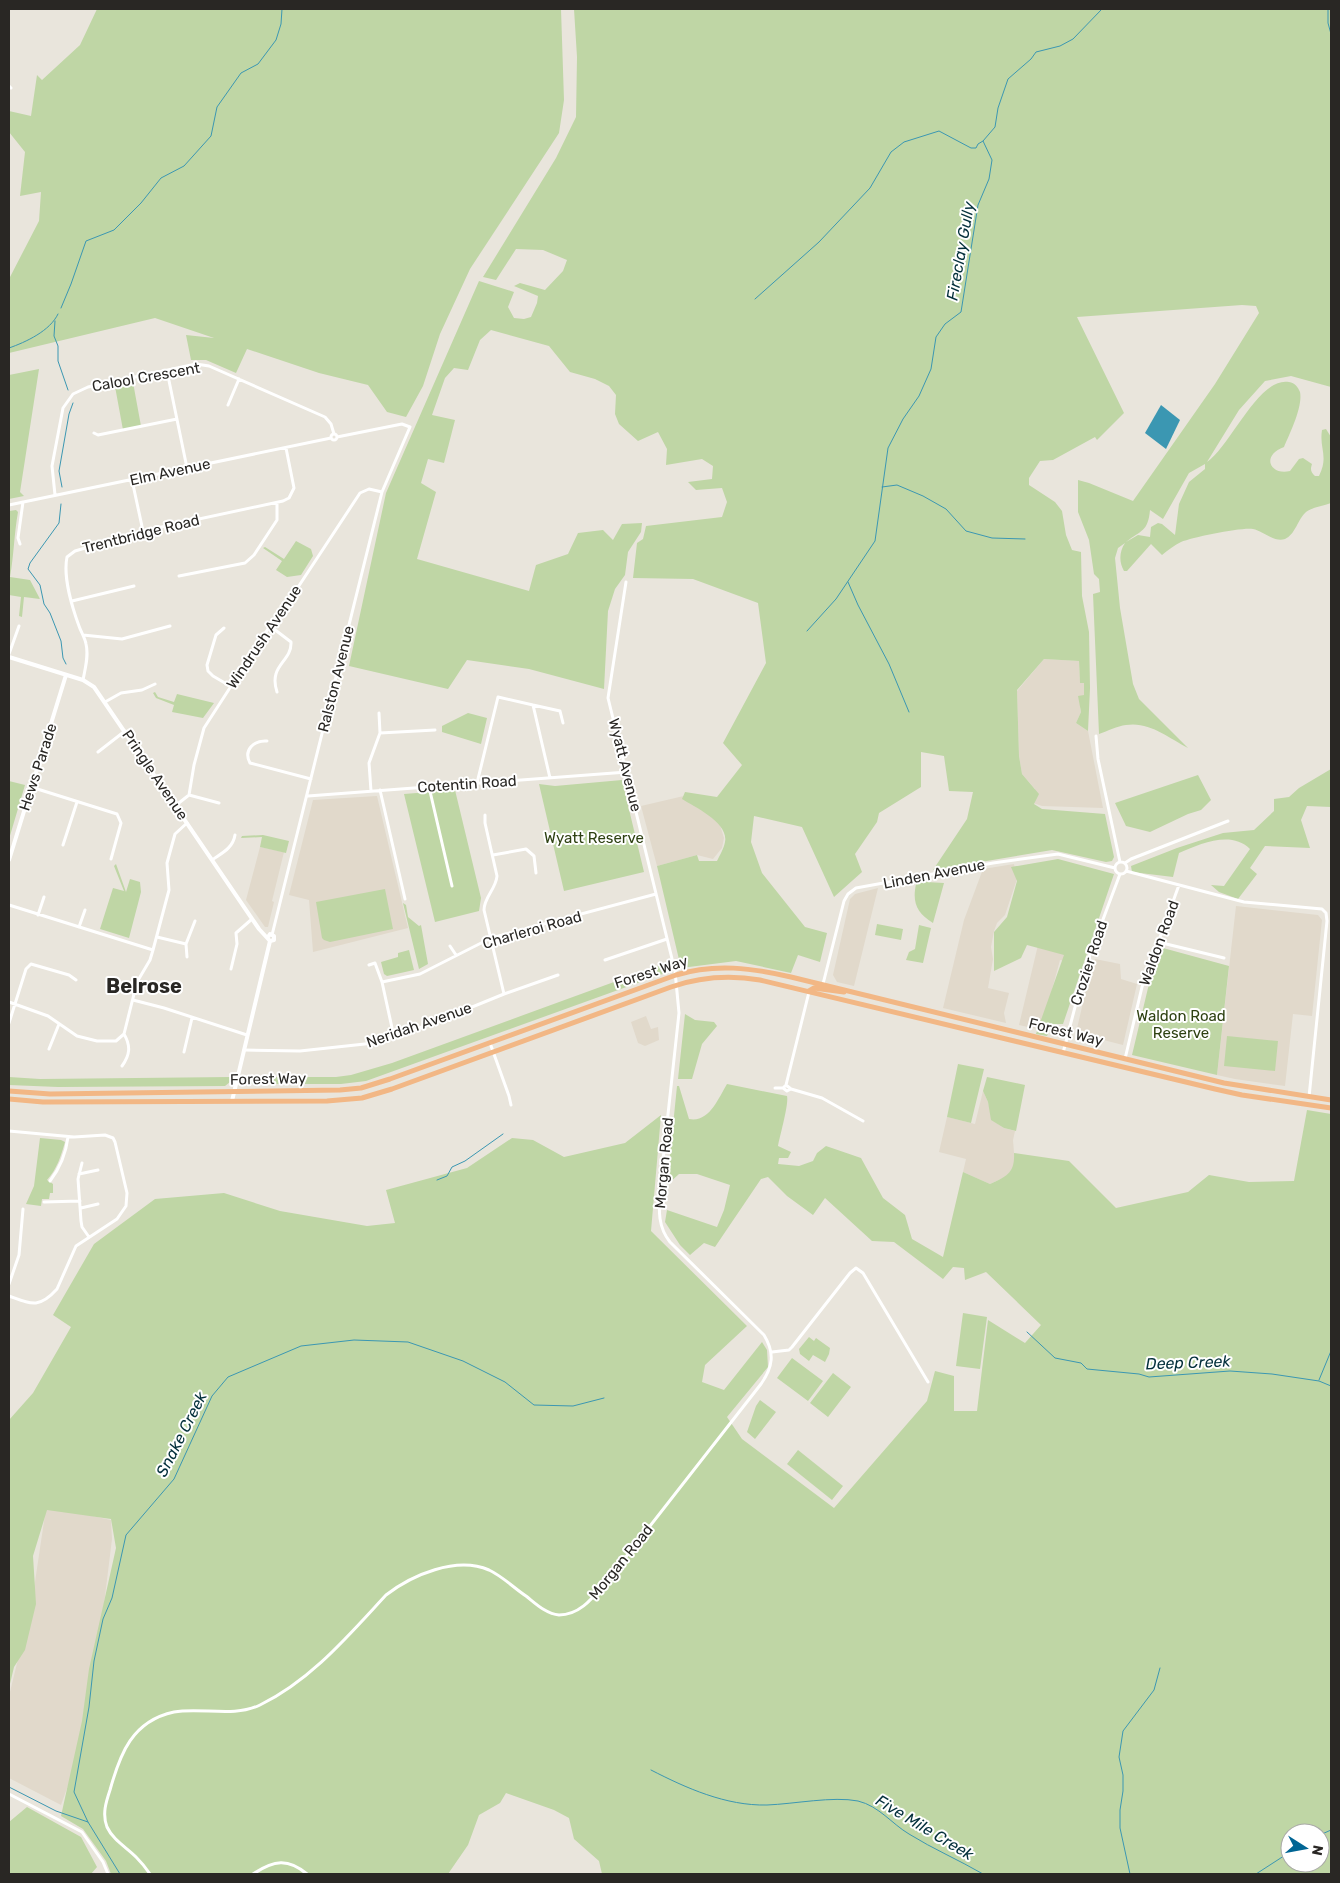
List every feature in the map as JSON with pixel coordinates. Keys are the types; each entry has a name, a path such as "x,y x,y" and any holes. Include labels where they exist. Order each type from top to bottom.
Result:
{"main road":[{"name":"Forest Way","path":"9,1091 50,1094 340,1090 361,1088 380,1083 676,975 698,970 729,967 754,969 850,991 1224,1083 1331,1100"},
{"path":"777,974 804,984 809,991 814,988 842,992 850,991"},
{"name":"Forest Way","path":"9,1099 43,1102 327,1100 362,1098 392,1089 677,984 715,978 741,977 809,991 1242,1095 1331,1108"}],"street":[{"name":"Calool Crescent","path":"55,495 52,466 63,408 73,394 88,387 196,364 209,366 325,417 331,424 335,435"},
{"path":"167,371 187,468"},
{"path":"228,406 239,379"},
{"path":"94,433 98,434 177,419"},
{"name":"Ralston Avenue","path":"232,1101 270,938 308,796 382,492 410,427 402,424 335,435"},
{"name":"Elm Avenue","path":"9,505 331,438 335,440 335,435"},
{"path":"179,576 245,563 254,555 277,520 277,503 290,498 294,488 286,448"},
{"path":"132,480 142,531"},
{"name":"Windrush Avenue","path":"189,795 194,765 204,728 230,686 360,494 370,490 382,492"},
{"path":"20,544 18,538 23,502"},
{"name":"Trentbridge Road","path":"83,680 87,656 86,644 72,601 65,567 67,557 75,551 142,531 277,503"},
{"name":"Wyatt Avenue","path":"626,582 608,698 676,975"},
{"path":"72,601 134,586"},
{"path":"9,664 18,626"},
{"path":"82,635 122,639 170,626"},
{"path":"270,626 292,642 291,649 275,674 274,682 277,692"},
{"path":"224,628 216,635 208,670 213,676 230,686"},
{"name":"Pringle Avenue","path":"10,656 83,680 94,687 261,932 270,938"},
{"name":"Hews Parade","path":"9,860 66,675"},
{"path":"105,702 121,693 142,690 155,684"},
{"path":"477,783 498,697 560,711 563,723"},
{"path":"533,705 550,778"},
{"path":"371,791 369,763 380,733 379,713"},
{"path":"380,733 435,730"},
{"path":"98,752 125,731"},
{"path":"1096,736 1098,759 1120,862"},
{"path":"266,741 256,741 252,745 248,754 250,763 311,779"},
{"name":"Cotentin Road","path":"308,796 626,772"},
{"path":"429,786 452,886"},
{"path":"31,787 117,814 121,823 111,859"},
{"path":"380,790 405,899"},
{"path":"175,806 189,795 218,803"},
{"path":"63,845 77,802"},
{"path":"485,815 497,880 486,900 484,908 504,994"},
{"path":"1120,862 1125,863 1228,821"},
{"path":"9,1002 41,1012 77,1036 97,1041 116,1041 124,1034 140,975 150,960 169,890 167,869 175,834 187,823"},
{"path":"212,860 229,848 234,842 235,835"},
{"path":"493,855 526,849 534,856 536,873"},
{"name":"Linden Avenue","path":"823,985 844,901 848,894 856,888 992,863 1058,854 1115,868"},
{"path":"1120,862 1117,863 1115,868 1120,874 1126,871 1244,902 1322,910 1326,913 1327,921 1309,1097"},
{"path":"1125,863 1126,871"},
{"name":"Crozier Road","path":"1063,1053 1086,965 1120,874"},
{"name":"Waldon Road","path":"1125,1059 1142,987 1179,885"},
{"name":"Charleroi Road","path":"382,982 420,974 491,938 656,894"},
{"path":"38,915 44,897"},
{"path":"9,905 153,950"},
{"path":"79,927 85,910"},
{"path":"231,969 237,944 236,933 252,919"},
{"path":"187,957 186,944 195,921"},
{"path":"157,937 186,944"},
{"path":"605,960 667,939"},
{"path":"1158,942 1224,958"},
{"path":"450,946 456,955"},
{"path":"369,964 375,963 382,982 394,1037"},
{"path":"9,1024 26,969 31,964 69,975 76,980"},
{"name":"Morgan Road","path":"150,1874 137,1858 111,1834 104,1816 120,1758 128,1742 140,1728 157,1718 171,1713 191,1710 232,1711 259,1705 288,1687 324,1660 391,1592 405,1582 438,1570 461,1566 480,1568 497,1574 551,1613 559,1614 578,1609 587,1603 602,1586 761,1384 771,1366 772,1352 764,1335 670,1242 660,1226 660,1188 679,1013 676,975"},
{"name":"Neridah Avenue","path":"244,1050 300,1051 374,1043 428,1025 504,994 558,976"},
{"path":"785,1086 809,991"},
{"path":"133,1000 247,1035"},
{"path":"184,1052 192,1018"},
{"path":"50,1049 59,1024"},
{"path":"122,1066 129,1052 129,1043 124,1034"},
{"path":"490,1043 510,1096 511,1105"},
{"path":"775,1088 785,1086 822,1098 863,1121"},
{"path":"9,1130 68,1137 105,1136 112,1138 115,1142 127,1192 126,1206 121,1214 76,1246 58,1289 46,1300 34,1304 9,1296"},
{"path":"50,1181 59,1168 66,1150 68,1137"},
{"path":"82,1163 79,1174 82,1227 89,1237"},
{"path":"79,1174 98,1170"},
{"path":"44,1202 80,1201"},
{"path":"81,1208 98,1204"},
{"path":"9,1284 19,1255 23,1208"},
{"path":"772,1352 789,1350 856,1268 863,1273 928,1382"},
{"path":"9,1794 82,1832 103,1862 108,1874"},
{"path":"253,1874 270,1865 285,1862 298,1867 307,1874"}],"shaded area":[{"path":"1044,659 1079,661 1080,682 1084,683 1084,696 1080,708 1081,712 1076,723 1088,731 1103,808 1042,806 1030,802 1035,789 1022,774 1019,756 1017,691"},
{"path":"688,795 716,812 724,838 722,848 713,859 697,855 657,866 641,806"},
{"path":"377,796 408,928 313,952 309,900 289,895 313,800"},
{"path":"260,847 284,852 272,901 274,902 268,927 265,927 246,900"},
{"path":"1014,864 1017,879 1005,915 997,923 994,931 991,947 993,959 988,988 1009,993 1004,1013 1006,1023 943,1008 964,920 983,869"},
{"path":"878,888 854,986 837,982 833,975 850,899 855,894"},
{"path":"1236,906 1318,915 1322,920 1312,1016 1293,1014 1285,1086 1217,1075"},
{"path":"1038,945 1084,957 1082,965 1060,960 1041,1030 1019,1025"},
{"path":"1095,959 1120,964 1121,979 1137,984 1123,1045 1076,1033"},
{"path":"646,1016 651,1029 658,1027 659,1040 645,1046 638,1043 631,1022"},
{"path":"983,1091 988,1102 992,1120 1004,1128 1015,1131 1013,1140 1015,1165 1007,1176 990,1184 963,1172 966,1159 939,1152 947,1117 975,1124"},
{"path":"46,1508 60,1509 111,1520 112,1539 92,1719 61,1805 9,1778 9,1696 32,1602"}],"green space":[{"path":"97,9 561,9 564,100 559,133 470,269 440,334 423,386 406,417 387,412 368,385 319,373 247,349 236,373 206,360 191,360 186,335 214,338 155,318 9,353 9,279 39,221 41,192 20,196 25,152 9,132 9,111 31,116 37,75 42,80 80,45"},
{"path":"574,9 1331,9 1331,387 1291,376 1265,381 1239,410 1207,462 1216,454 1245,414 1267,390 1278,383 1289,382 1296,386 1300,392 1300,405 1284,447 1272,455 1271,464 1278,471 1290,471 1299,459 1303,458 1312,464 1311,469 1314,475 1319,476 1324,458 1322,430 1326,429 1331,437 1331,503 1306,512 1291,534 1285,539 1273,538 1253,529 1239,529 1181,542 1162,555 1151,544 1127,571 1124,571 1121,564 1121,553 1125,543 1118,548 1115,558 1120,608 1133,684 1139,699 1188,748 1158,731 1134,724 1116,727 1099,734 1093,594 1100,592 1099,579 1094,574 1089,540 1078,512 1078,480 1133,501 1215,384 1259,313 1256,306 1242,305 1077,317 1124,413 1097,440 1095,437 1053,460 1040,461 1029,478 1029,485 1055,502 1062,511 1066,535 1072,550 1081,552 1082,596 1089,632 1090,688 1088,731 1076,723 1081,712 1078,696 1084,695 1084,683 1080,683 1079,661 1044,659 1017,690 1019,756 1022,774 1039,794 1034,804 1042,809 1105,814 1114,857 1112,861 1106,862 1052,850 933,870 967,819 973,792 949,791 944,756 921,752 921,787 879,813 877,822 855,854 862,872 834,897 802,827 754,816 751,842 762,873 805,927 827,933 820,962 798,955 791,973 736,961 681,968 657,866 697,855 699,861 717,861 724,847 725,835 717,822 682,799 685,792 717,797 742,765 723,743 766,663 758,603 693,579 633,578 637,543 643,539 646,526 722,517 727,502 722,488 696,490 688,482 712,479 713,466 702,459 666,465 667,449 658,432 638,441 619,424 615,414 616,395 609,386 595,379 570,372 549,346 491,330 480,340 468,370 454,368 445,378 432,415 455,420 444,463 428,459 421,483 436,492 417,559 529,591 536,565 568,554 578,533 603,530 613,540 622,524 642,523 641,532 628,552 625,575 615,589 608,611 604,689 529,669 467,660 448,689 349,666 386,493 479,281 514,292 508,307 514,318 524,319 531,317 538,296 514,286 520,283 545,290 563,271 567,260 543,250 516,249 496,280 483,277 556,158 576,117 577,57","holes":["1205,464 1205,469 1189,482 1179,504 1175,535 1158,523 1151,527 1150,537 1138,535 1126,542 1143,530 1148,523 1150,510 1163,519 1189,473"]},
{"path":"39,369 20,492 24,496 9,499 9,375"},
{"path":"132,377 141,426 123,430 114,381"},
{"path":"16,510 18,512 10,577 30,580 40,599 24,597 22,617 19,616 21,597 9,595 9,511"},
{"path":"296,541 311,549 313,556 301,575 287,577 276,570 282,561 263,548 265,547 284,559"},
{"path":"155,692 158,697 174,702 177,694 214,703 203,718 172,712 174,705 156,698 153,693"},
{"path":"468,713 487,718 481,744 442,732 442,726"},
{"path":"1331,769 1331,807 1307,806 1301,820 1310,848 1265,846 1250,868 1257,874 1238,899 1219,892 1211,885 1224,886 1250,849 1234,840 1215,840 1179,853 1173,877 1132,872 1131,866 1177,848 1223,833 1254,830 1274,811 1274,799 1289,797 1299,788"},
{"path":"1198,775 1211,800 1201,810 1150,832 1126,826 1115,803"},
{"name":"Wyatt Reserve","path":"622,780 644,872 564,891 539,784 555,786"},
{"path":"9,781 25,785 9,839"},
{"path":"455,790 481,898 479,911 435,922 404,794"},
{"path":"263,835 289,841 286,853 260,847 262,837 241,838 242,836"},
{"path":"1058,859 1114,874 1063,1024 1053,1024 1047,1036 1036,1034 1064,955 1027,945 1021,958 994,971 994,932 1007,917 1017,881 1011,867"},
{"path":"116,864 126,892 130,879 140,882 141,892 129,938 100,929 113,888 124,891 114,866"},
{"path":"926,882 944,883 933,923 923,915 915,902 916,884"},
{"path":"385,889 393,929 330,942 322,938 316,902"},
{"path":"403,903 406,905 408,917 419,926 421,925 428,964 419,969"},
{"path":"877,924 903,929 901,940 875,935"},
{"path":"919,925 931,928 923,963 906,960 909,952 915,949"},
{"name":"Waldon Road Reserve","path":"1163,948 1229,966 1217,1075 1132,1055 1148,988"},
{"path":"409,950 414,970 387,976 384,974 381,962 398,957 398,953"},
{"path":"666,963 668,972 366,1081 341,1084 242,1084 243,1077 336,1077 351,1075 392,1063"},
{"path":"685,1014 695,1020 714,1022 717,1026 702,1044 692,1079 678,1079"},
{"path":"1227,1036 1278,1041 1275,1071 1224,1066"},
{"path":"958,1064 984,1069 971,1123 947,1117"},
{"path":"9,1077 40,1079 231,1077 230,1082 225,1086 58,1087 9,1085"},
{"path":"987,1077 1025,1085 1016,1131 1004,1128 991,1120 988,1102 983,1091"},
{"path":"727,1084 787,1096 786,1112 778,1146 791,1152 788,1158 779,1158 778,1164 799,1166 813,1161 817,1153 826,1146 861,1158 883,1198 905,1215 912,1239 943,1257 963,1172 990,1184 1009,1173 1013,1165 1014,1153 1069,1161 1116,1208 1188,1192 1209,1175 1249,1182 1294,1181 1307,1110 1331,1114 1331,1874 602,1874 599,1861 574,1839 569,1818 554,1810 506,1793 500,1803 479,1815 468,1845 448,1874 111,1874 106,1861 83,1829 61,1816 82,1721 89,1669 116,1548 111,1519 47,1510 33,1556 36,1604 25,1650 14,1667 9,1688 9,1420 33,1393 71,1327 53,1315 94,1244 155,1199 224,1193 280,1211 367,1226 395,1223 386,1190 467,1168 512,1138 533,1140 564,1157 625,1143 661,1115 651,1231 747,1326 705,1365 702,1382 724,1390 762,1342 767,1350 768,1367 727,1417 742,1439 834,1508 927,1401 935,1371 954,1376 954,1411 977,1411 988,1320 1025,1343 1041,1325 986,1272 965,1280 964,1268 953,1267 943,1279 894,1242 872,1241 825,1198 813,1215 787,1196 768,1177 761,1179 715,1247 704,1243 690,1255 680,1245 665,1222 667,1210 717,1227 724,1210 730,1185 697,1174 679,1174 667,1185 677,1086 679,1086 689,1119 702,1117 716,1103"},
{"path":"40,1138 65,1142 56,1167 47,1180 53,1184 53,1193 50,1193 49,1199 42,1199 41,1206 26,1204 34,1186"},
{"path":"963,1313 987,1317 980,1369 956,1366"},
{"path":"809,1337 814,1341 816,1338 830,1348 825,1362 813,1355 809,1361 800,1354 799,1349"},
{"path":"792,1358 823,1381 808,1401 777,1378"},
{"path":"833,1373 851,1387 828,1417 810,1403"},
{"path":"760,1400 776,1412 755,1439 747,1432"},
{"path":"798,1450 843,1486 832,1500 787,1464"},
{"path":"27,1807 81,1837 97,1867 91,1874 9,1874 9,1822"}],"water":[{"path":"1161,405 1180,420 1166,449 1145,433"}],"waterway":[{"path":"61,308 86,241 114,230 141,203 161,178 184,166 211,136 217,107 241,73 258,64 276,40 281,24 282,9"},
{"name":"Fireclay Gully","path":"807,631 836,599 875,541 888,448 903,419 919,396 931,369 936,337 945,324 961,312 978,205 989,179 992,160 983,141 995,127 998,108 1008,79 1031,59 1036,52 1060,46 1073,39 1102,9"},
{"path":"1328,9 1328,23 1331,34"},
{"path":"755,299 819,242 870,188 891,152 904,142 939,131 971,148 976,148 983,141"},
{"path":"9,348 43,331 58,314"},
{"path":"55,321 54,336 58,346 58,361 68,390"},
{"path":"62,487 59,471 69,414 73,403"},
{"path":"882,487 897,485 923,496 946,509 966,531 992,538 1025,539"},
{"path":"61,504 59,523 30,563 28,569 40,585 44,604 50,613 61,641 63,658 66,664"},
{"path":"848,582 889,664 909,712"},
{"path":"437,1180 447,1176 452,1167 465,1161 503,1134"},
{"name":"Deep Creek","path":"1027,1332 1055,1358 1081,1363 1087,1369 1139,1374 1149,1377 1230,1371 1272,1374 1319,1381 1331,1386"},
{"name":"Snake Creek","path":"88,1822 74,1792 89,1707 94,1661 103,1619 112,1598 126,1535 174,1479 212,1396 228,1377 301,1346 354,1340 408,1342 463,1361 505,1382 534,1405 573,1406 604,1398"},
{"path":"1319,1380 1331,1351"},
{"path":"1130,1874 1120,1828 1123,1775 1119,1757 1123,1731 1154,1690 1160,1668"},
{"name":"Five Mile Creek","path":"651,1770 707,1795 752,1805 825,1800 848,1800 866,1803 903,1830 983,1874"},
{"path":"9,1787 56,1811 88,1822 120,1874"},
{"name":"Five Mile Creek","path":"1256,1874 1280,1858"}],"district":[{"name":"Belrose","path":"144,986"}]}
